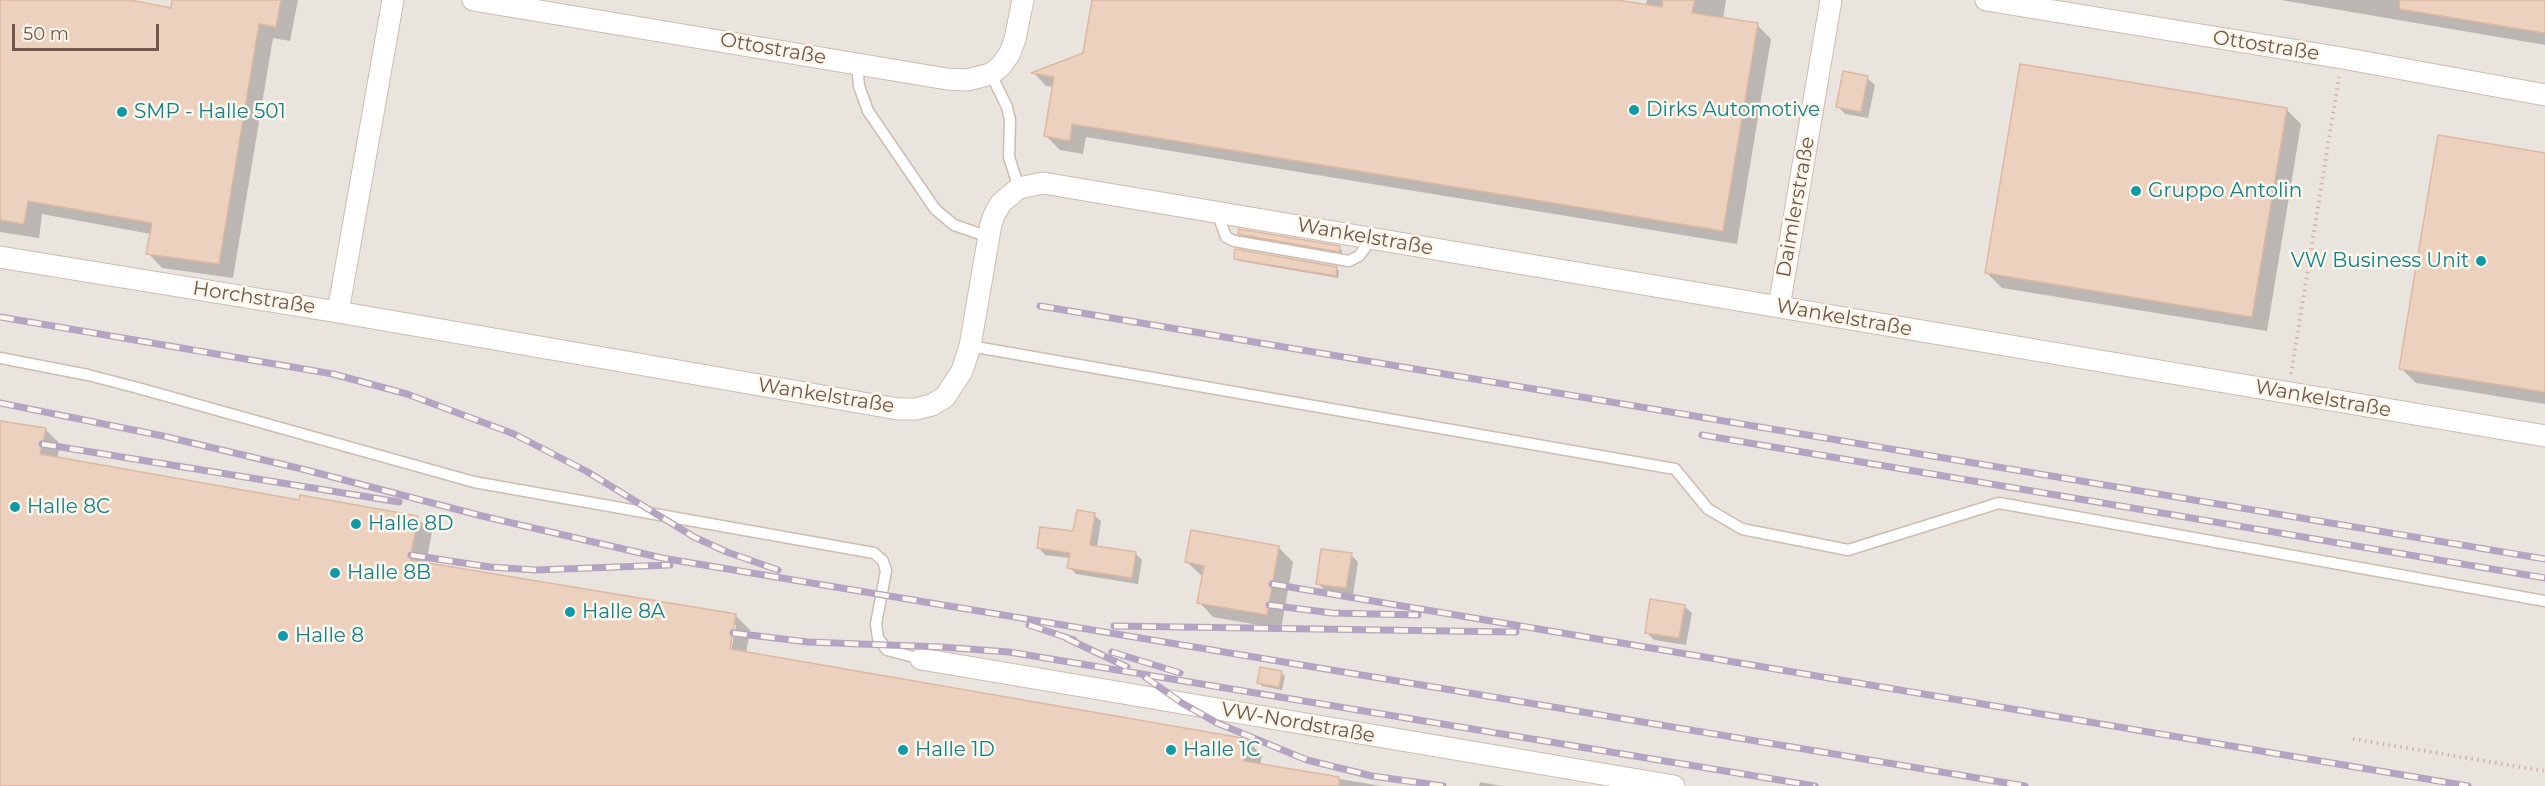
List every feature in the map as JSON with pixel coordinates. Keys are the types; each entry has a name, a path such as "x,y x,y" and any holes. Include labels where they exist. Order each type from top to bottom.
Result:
{"street":[{"name":"Horchstraße","path":"0,257 338,312 393,0"},
{"name":"Ottostraße","path":"473,0 946,79 968,80 991,74"},
{"path":"991,74 1001,66 1010,53 1023,0"},
{"name":"Daimlerstraße","path":"1779,307 1831,0"},
{"name":"Ottostraße","path":"1986,0 2342,58 2545,95"},
{"name":"Wankelstraße","path":"338,312 898,409 916,409 932,405 945,397 962,371 970,346 991,225 1001,203 1019,188 1042,183 2545,436"},
{"name":"VW-Nordstraße","path":"921,659 1674,786"}],"lane":[{"path":"856,63 859,86 868,111 935,209 954,225 989,237"},
{"path":"991,74 1007,107 1010,120 1009,157 1019,188"},
{"path":"970,346 1675,469 1708,509 1742,529 1848,550 1999,503 2545,601"},
{"path":"0,358 88,375 138,388 474,482 874,553 883,561 886,571 876,624 878,638 887,650 921,659"}],"path":[{"path":"2288,393 2342,58"},
{"path":"2353,739 2545,771"}],"shaded area":[{"path":"0,0 2545,0 2545,786 0,786"}],"building":[{"name":"SMP - Halle 501","path":"0,0 130,0 171,8 172,0 281,0 276,27 259,24 219,264 146,254 152,223 28,201 24,224 0,220"},
{"path":"1092,0 1617,0 1662,7 1663,0 1695,0 1692,13 1758,23 1723,231 1072,124 1070,141 1044,136 1054,77 1031,73 1083,53"},
{"path":"2400,0 2545,0 2545,33 2399,9"},
{"name":"Gruppo Antolin","path":"2020,64 2287,108 2252,317 1985,273"},
{"path":"1843,71 1868,76 1861,112 1836,107"},
{"name":"VW Business Unit","path":"2438,135 2545,153 2545,392 2399,369"},
{"path":"1239,229 1340,246 1339,252 1238,234"},
{"path":"1235,249 1337,267 1336,276 1234,259"},
{"name":"Halle 8","path":"0,421 46,428 40,454 299,500 300,495 418,516 410,560 736,614 730,649 1248,739 1244,761 1339,777 1339,786 0,786"},
{"path":"1077,510 1095,513 1090,545 1136,552 1132,578 1067,568 1070,553 1037,548 1040,527 1073,531"},
{"path":"1191,530 1279,546 1267,615 1197,603 1204,566 1185,562"},
{"path":"1321,549 1352,553 1346,588 1316,584"},
{"path":"1650,599 1685,605 1679,638 1645,633"},
{"path":"1260,667 1282,671 1279,687 1257,683"}],"railway":[{"path":"1040,306 2545,559"},
{"path":"0,317 333,374 407,394 514,434 586,471 694,537 727,552 778,570"},
{"path":"0,403 163,436 306,470 482,516 662,558 2025,786"},
{"path":"1702,435 2545,578"},
{"path":"42,444 399,502"},
{"path":"411,555 490,567 536,570 670,565"},
{"path":"1272,584 2468,786"},
{"path":"1269,605 1332,613 1418,615"},
{"path":"1029,625 1074,640"},
{"path":"1114,626 1516,632"},
{"path":"733,633 808,642 1009,652 1815,786"},
{"path":"1066,638 1127,667"},
{"path":"1112,652 1180,673"},
{"path":"1145,677 1182,703 1217,723 1307,760 1372,776 1443,786"}],"place":[{"name":"Dirks Automotive","path":"1634,110"},
{"name":"SMP - Halle 501","path":"122,112"},
{"name":"Gruppo Antolin","path":"2136,191"},
{"name":"VW Business Unit","path":"2481,261"},
{"name":"Halle 8C","path":"15,507"},
{"name":"Halle 8D","path":"356,524"},
{"name":"Halle 8B","path":"335,573"},
{"name":"Halle 8A","path":"570,612"},
{"name":"Halle 8","path":"283,636"},
{"name":"Halle 1D","path":"903,750"},
{"name":"Halle 1C","path":"1171,750"}]}
